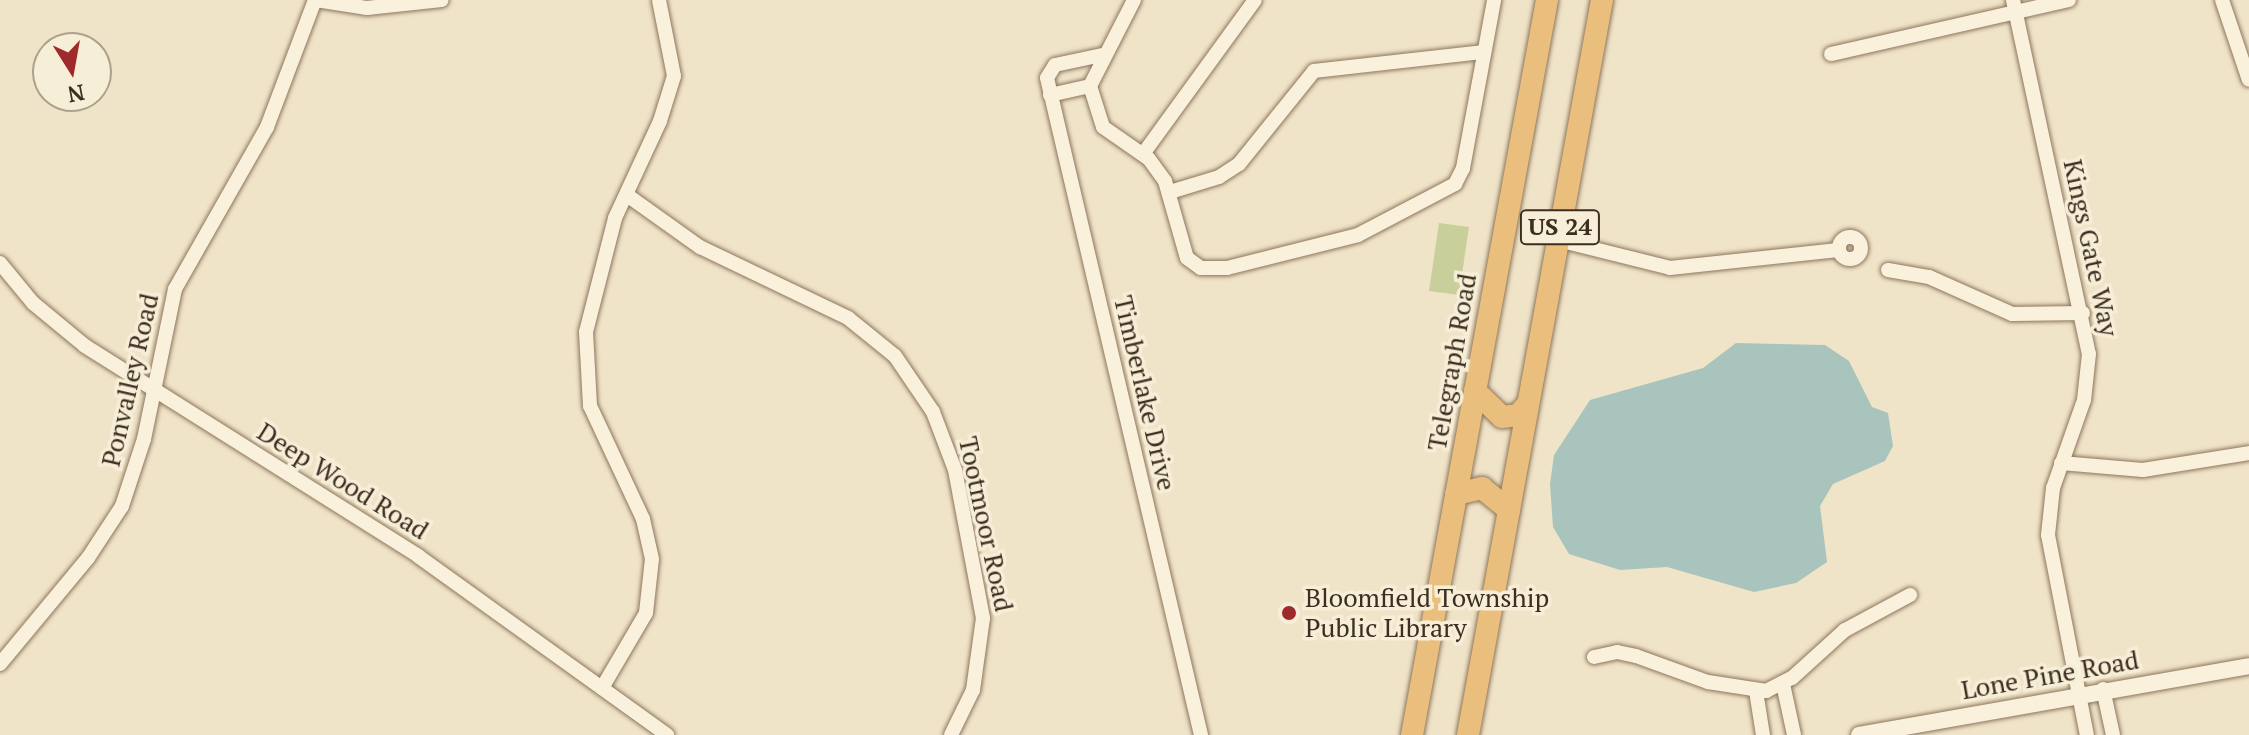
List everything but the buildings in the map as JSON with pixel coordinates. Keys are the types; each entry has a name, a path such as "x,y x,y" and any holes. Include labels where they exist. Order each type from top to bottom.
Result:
{"highway":[{"name":"Telegraph Road","path":"1412,735 1547,0"},
{"name":"US 24","path":"1468,735 1602,0"},
{"path":"1475,391 1502,417 1518,415 1528,404"},
{"path":"1456,494 1482,488 1509,510"}],"street":[{"path":"315,0 367,8 442,0"},
{"name":"Ponvalley Road","path":"0,664 116,519 144,439 175,289 267,127 315,0"},
{"path":"602,688 646,613 653,576 643,519 594,419 585,369 596,279 674,76 659,0"},
{"path":"1134,0 1102,55 1090,86 1103,127 1143,154 1170,192 1182,250 1201,268 1227,268 1375,228 1455,184 1463,168 1494,0"},
{"path":"1143,154 1255,0"},
{"path":"1831,54 2014,6 2069,0"},
{"path":"2222,0 2249,80"},
{"name":"Kings Gate Way","path":"2014,6 2083,313 2090,371 2061,463 2049,518 2049,553 2087,735"},
{"path":"1170,192 1219,177 1239,164 1314,71 1339,64 1484,52"},
{"name":"Timberlake Drive","path":"1102,55 1055,65 1047,78 1201,735"},
{"path":"1050,95 1090,86"},
{"name":"Tootmoor Road","path":"627,195 700,247 848,318 895,356 933,412 955,470 983,618 978,672 951,735"},
{"path":"1558,240 1670,268 1838,250"},
{"name":"Deep Wood Road","path":"0,263 46,315 152,392 418,556 667,735"},
{"path":"1888,270 1929,277 2012,314 2083,313"},
{"path":"2061,463 2143,470 2249,453"},
{"path":"1594,657 1617,652 1698,679 1756,691 1783,684 1834,638 1910,595"},
{"name":"Lone Pine Road","path":"1859,735 2079,693 2249,666"},
{"path":"1783,684 1794,735"},
{"path":"2103,689 2113,735"},
{"path":"1756,691 1763,735"}],"green space":[{"path":"1439,223 1469,227 1459,295 1429,291"}],"water":[{"path":"1736,343 1825,345 1849,361 1872,407 1888,413 1893,446 1885,461 1833,484 1820,506 1827,562 1796,583 1754,592 1667,567 1620,570 1569,554 1553,527 1550,484 1554,455 1590,400 1703,368"}],"place":[{"name":"Bloomfield Township Public Library","path":"1289,613"}]}
